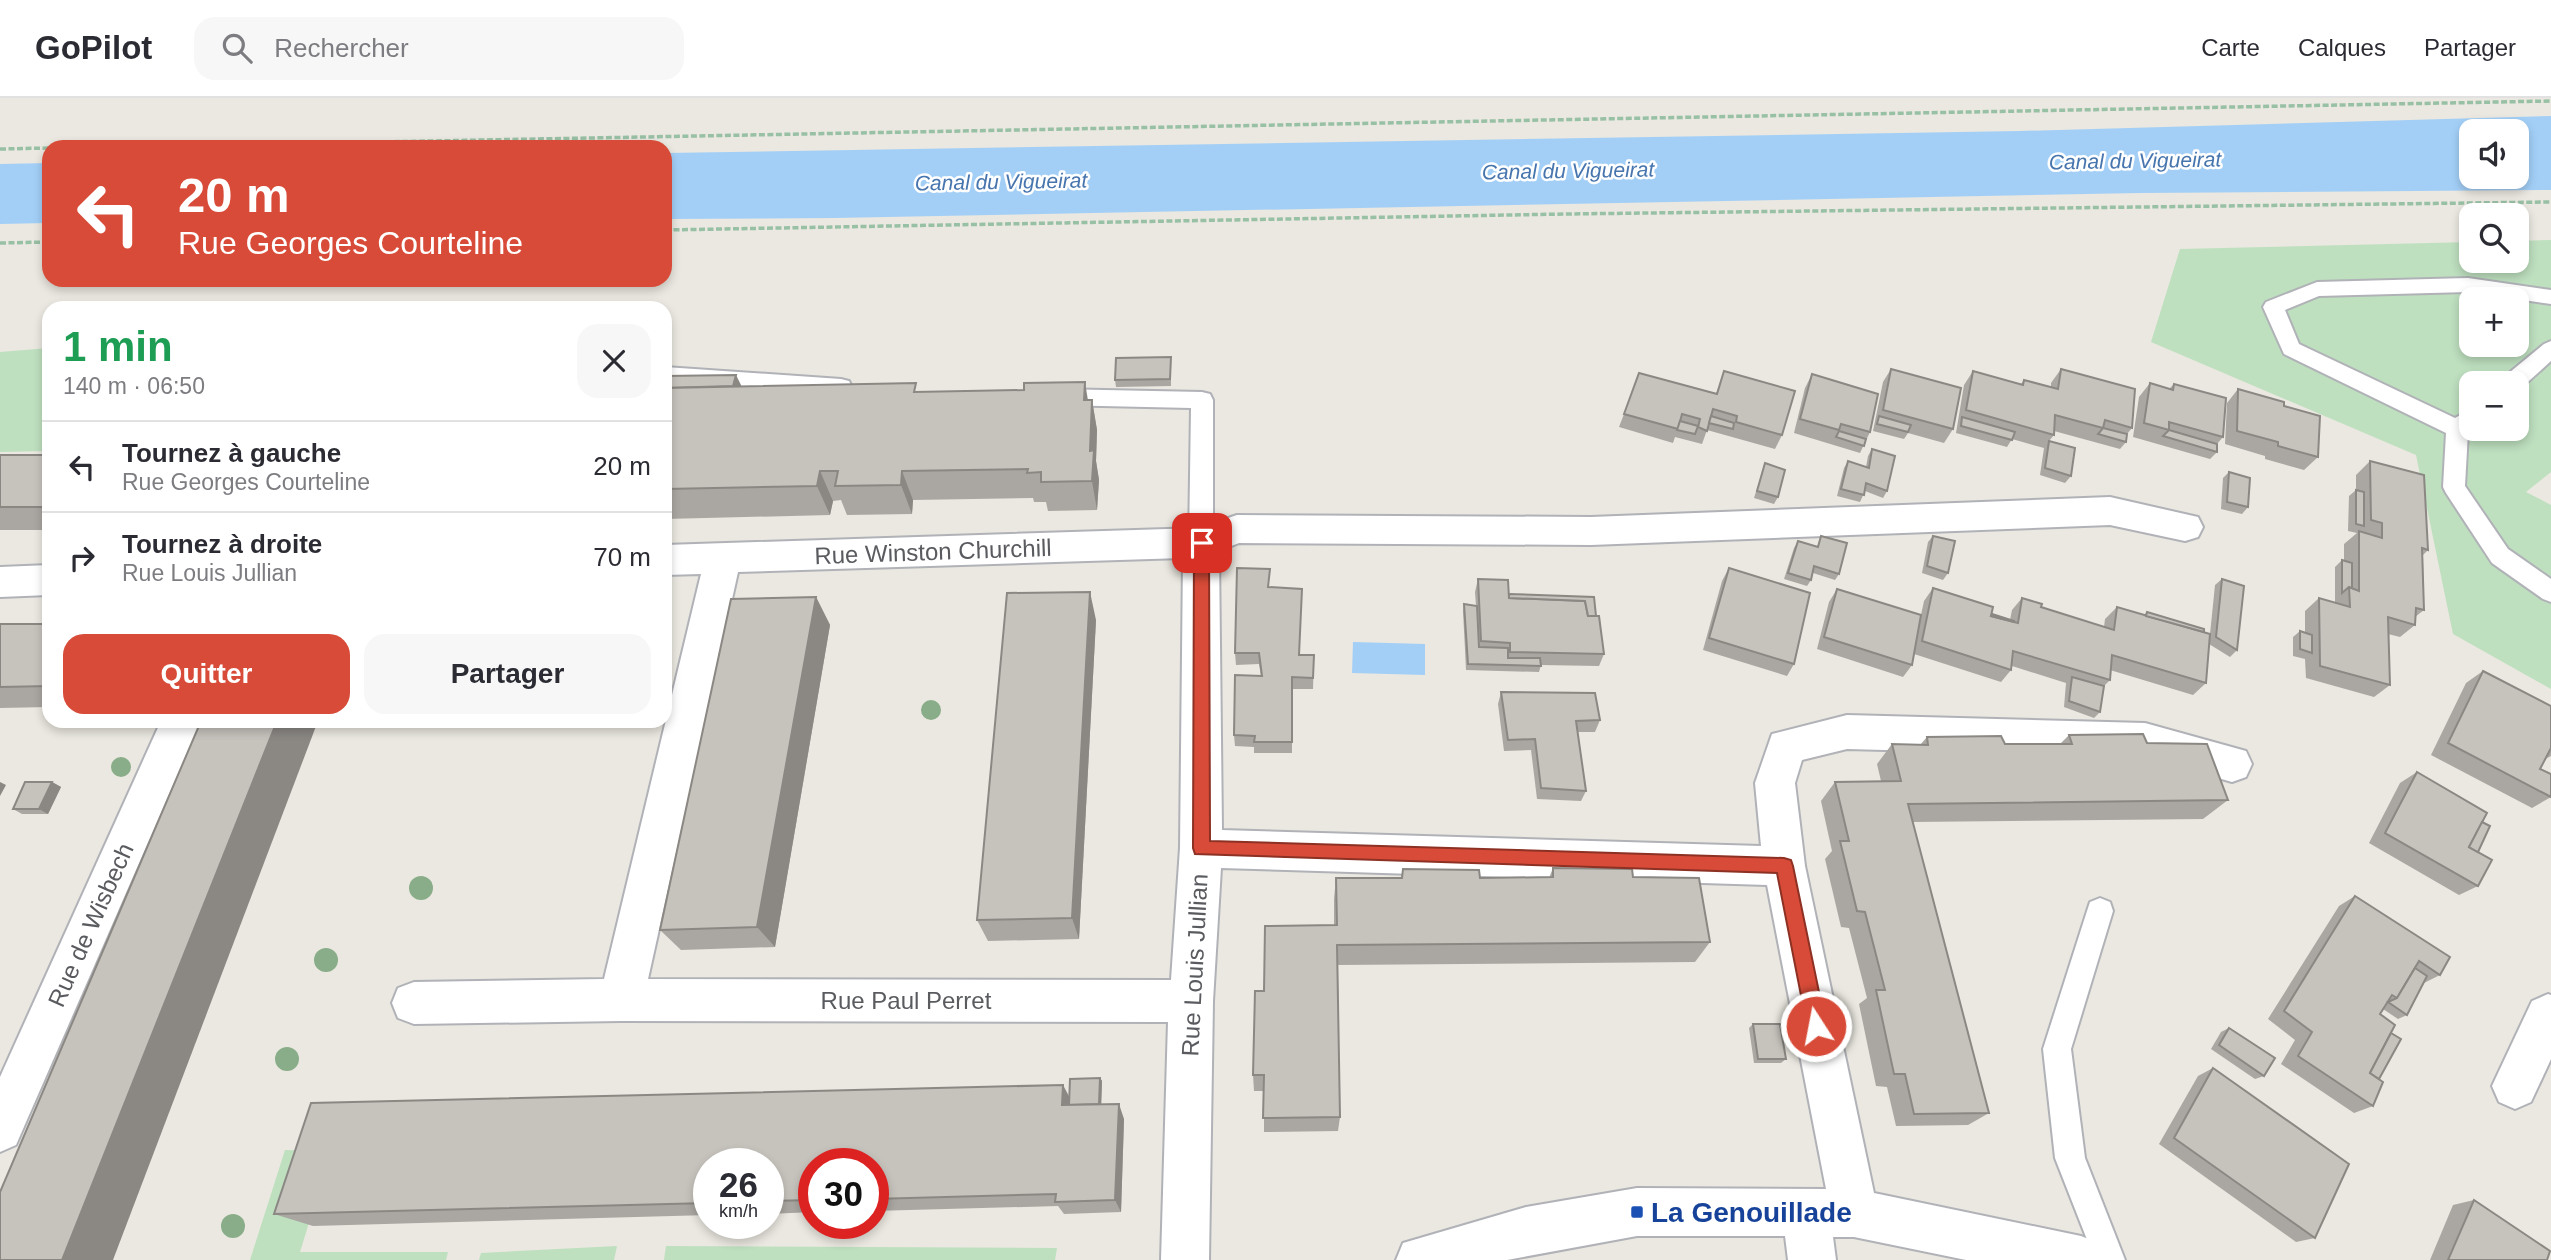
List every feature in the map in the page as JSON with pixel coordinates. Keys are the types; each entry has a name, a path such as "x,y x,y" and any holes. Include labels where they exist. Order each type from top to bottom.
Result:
{"street":[{"path":"1202,543 1237,529 1591,531 2110,510 2185,527"},
{"name":"Rue Winston Churchill","path":"672,560 1202,543"},
{"name":"Rue Louis Jullian","path":"1185,1260 1191,1001 1201,848 1202,543"},
{"path":"621,1000 723,558"},
{"path":"0,582 42,580"},
{"name":"Rue de Wisbech","path":"0,1129 178,728"},
{"path":"1854,1213 1784,866 1775,783 1786,746 1847,732 2144,740 2232,764"},
{"path":"1201,848 1784,866"},
{"name":"Rue Paul Perret","path":"414,1003 621,1000 1191,1001"},
{"path":"2515,1086 2548,1016 2551,1017"},
{"path":"1420,1260 1527,1231 1637,1212 1854,1213 2081,1260"},
{"path":"1806,1213 1812,1260"}],"lane":[{"path":"2459,421 2291,349 2273,307 2316,289 2468,285 2551,297"},
{"path":"2526,371 2551,349"},
{"path":"672,375 858,388"},
{"path":"1033,396 1202,400 1202,543"},
{"path":"2461,441 2454,487 2500,556 2551,592"},
{"path":"2100,911 2057,1049 2070,1158 2110,1260"}],"path":[{"path":"484,140 2551,101"},
{"path":"0,149 42,148"},
{"path":"672,230 1566,214 2551,202"},
{"path":"0,243 42,242"}],"green space":[{"path":"2551,240 2551,472 2526,492 2551,505 2551,689 2453,634 2416,455 2151,342 2180,249 2459,242 2459,273 2529,273 2529,241"},
{"path":"42,349 42,451 0,452 0,352"},
{"path":"285,1150 331,1151 300,1252 448,1252 446,1260 250,1260"},
{"path":"617,1246 614,1260 479,1260 481,1253"},
{"path":"666,1246 1057,1248 1055,1260 664,1260"}],"water":[{"name":"Canal du Vigueirat","path":"2551,116 2551,190 2140,193 672,219 672,153 2020,131"},
{"path":"42,163 42,223 0,224 0,164"},
{"path":"1353,642 1425,644 1425,675 1352,673"}],"building":[{"path":"1171,357 1170,379 1115,380 1116,358"},
{"path":"1891,369 1961,388 1953,429 1883,410"},
{"path":"2061,369 2135,389 2132,428 2105,420 2103,428 2055,415 2054,435 1966,410 1973,371 2023,385 2024,380 2058,389"},
{"path":"1724,371 1795,391 1782,435 1736,422 1737,416 1713,409 1707,431 1698,427 1700,419 1682,414 1678,429 1624,414 1639,373 1717,394"},
{"path":"1812,374 1878,394 1870,432 1841,424 1839,430 1800,419"},
{"path":"736,375 733,386 672,388 672,376"},
{"path":"1085,382 1084,400 1092,400 1092,481 1041,482 1041,472 1027,473 1028,469 902,471 901,485 835,486 838,471 820,471 817,486 672,489 672,388 916,383 914,392 1024,390 1024,383"},
{"path":"2150,383 2173,390 2174,384 2226,398 2223,437 2169,422 2169,430 2144,423"},
{"path":"2238,389 2320,416 2318,457 2237,431"},
{"path":"1711,416 1734,423 1733,429 1709,423"},
{"path":"1879,416 1911,425 1908,432 1877,424"},
{"path":"1962,417 2015,432 2012,440 1961,426"},
{"path":"1680,421 1698,426 1695,434 1677,430"},
{"path":"2103,428 2127,434 2126,442 2098,434"},
{"path":"2169,430 2217,444 2217,452 2163,436"},
{"path":"1839,431 1866,439 1864,446 1836,437"},
{"path":"2049,441 2075,448 2071,476 2045,468"},
{"path":"1872,449 1895,456 1887,491 1866,483 1864,495 1841,489 1848,461 1869,468"},
{"path":"0,455 42,455 42,507 0,507"},
{"path":"2370,461 2424,475 2428,550 2422,548 2424,610 2416,608 2415,625 2388,617 2390,685 2320,666 2319,598 2350,607 2349,587 2359,591 2359,531 2382,538 2382,523 2371,520"},
{"path":"1765,463 1785,470 1778,497 1757,491"},
{"path":"2229,472 2250,478 2248,507 2227,502"},
{"path":"2356,490 2364,492 2364,526 2356,524"},
{"path":"1821,536 1847,543 1839,574 1814,566 1811,580 1788,573 1798,541 1818,547"},
{"path":"1933,536 1955,541 1948,573 1927,566"},
{"path":"2342,560 2352,563 2352,588 2349,587 2342,593"},
{"path":"1237,568 1270,569 1268,587 1302,589 1299,655 1314,655 1313,678 1292,677 1292,742 1254,742 1255,736 1234,735 1235,675 1262,676 1259,653 1235,653"},
{"path":"1729,568 1810,593 1794,664 1709,638"},
{"path":"1478,579 1508,580 1509,598 1585,601 1588,616 1599,616 1604,654 1510,652 1510,643 1481,641"},
{"path":"2222,579 2244,586 2237,650 2216,637"},
{"path":"1933,588 1993,607 1991,616 2018,623 2022,598 2042,604 2041,607 2114,630 2117,607 2210,634 2206,683 2112,655 2110,680 2013,651 2011,670 1922,641"},
{"path":"1837,589 1921,615 1912,665 1824,637"},
{"path":"1090,592 1072,918 977,920 1007,593"},
{"path":"1509,594 1594,597 1596,616 1588,616 1585,601 1509,598"},
{"path":"816,597 757,927 660,930 731,599"},
{"path":"1464,604 1477,606 1479,647 1508,648 1508,658 1540,658 1541,666 1468,664"},
{"path":"2147,612 2204,629 2204,632 2146,616"},
{"path":"1992,614 2014,621 2014,622 1991,616"},
{"path":"0,624 42,624 42,686 0,687"},
{"path":"2300,631 2312,635 2312,653 2300,649"},
{"path":"2483,671 2551,706 2551,748 2540,769 2551,774 2551,797 2448,743"},
{"path":"2072,677 2104,686 2100,712 2069,701"},
{"path":"1501,692 1595,693 1600,720 1576,721 1586,791 1541,788 1535,739 1508,740"},
{"path":"198,728 274,728 62,1260 0,1260 0,1192"},
{"path":"2143,734 2147,743 2207,744 2228,800 1908,804 1989,1113 1914,1114 1905,1074 1894,1074 1876,990 1885,990 1865,912 1857,911 1840,841 1849,841 1835,782 1901,781 1892,744 1928,745 1927,737 2001,736 2005,744 2072,744 2069,735"},
{"path":"2417,772 2487,813 2469,847 2492,860 2478,886 2385,833"},
{"path":"25,782 52,782 39,809 13,809"},
{"path":"2482,822 2490,826 2478,852 2469,847"},
{"path":"1553,868 1632,869 1633,877 1699,878 1710,942 1337,945 1340,1117 1263,1118 1264,1075 1253,1075 1255,991 1264,991 1265,926 1337,925 1336,878 1402,878 1403,869 1479,870 1480,878 1553,877"},
{"path":"2355,896 2450,957 2440,975 2419,961 2397,998 2392,995 2380,1014 2395,1025 2370,1073 2383,1082 2373,1106 2298,1056 2312,1032 2284,1011"},
{"path":"2415,968 2427,976 2407,1015 2388,1002 2397,998"},
{"path":"1753,1024 1780,1024 1786,1059 1758,1059"},
{"path":"2229,1028 2275,1058 2264,1076 2219,1045"},
{"path":"2391,1033 2401,1039 2379,1079 2370,1073"},
{"path":"2213,1068 2349,1164 2315,1238 2174,1138"},
{"path":"1100,1078 1099,1104 1069,1105 1070,1079"},
{"path":"1063,1085 1062,1105 1119,1104 1115,1200 1055,1202 1056,1194 889,1199 889,1148 798,1148 798,1200 784,1201 784,1148 693,1148 693,1203 274,1214 311,1103"},
{"path":"2474,1200 2550,1251 2547,1260 2448,1260"}],"place":[{"name":"La Genouillade","path":"1637,1212"}],"route":[{"path":"1202,543 1201,848 1784,866 1816,1026"}]}
